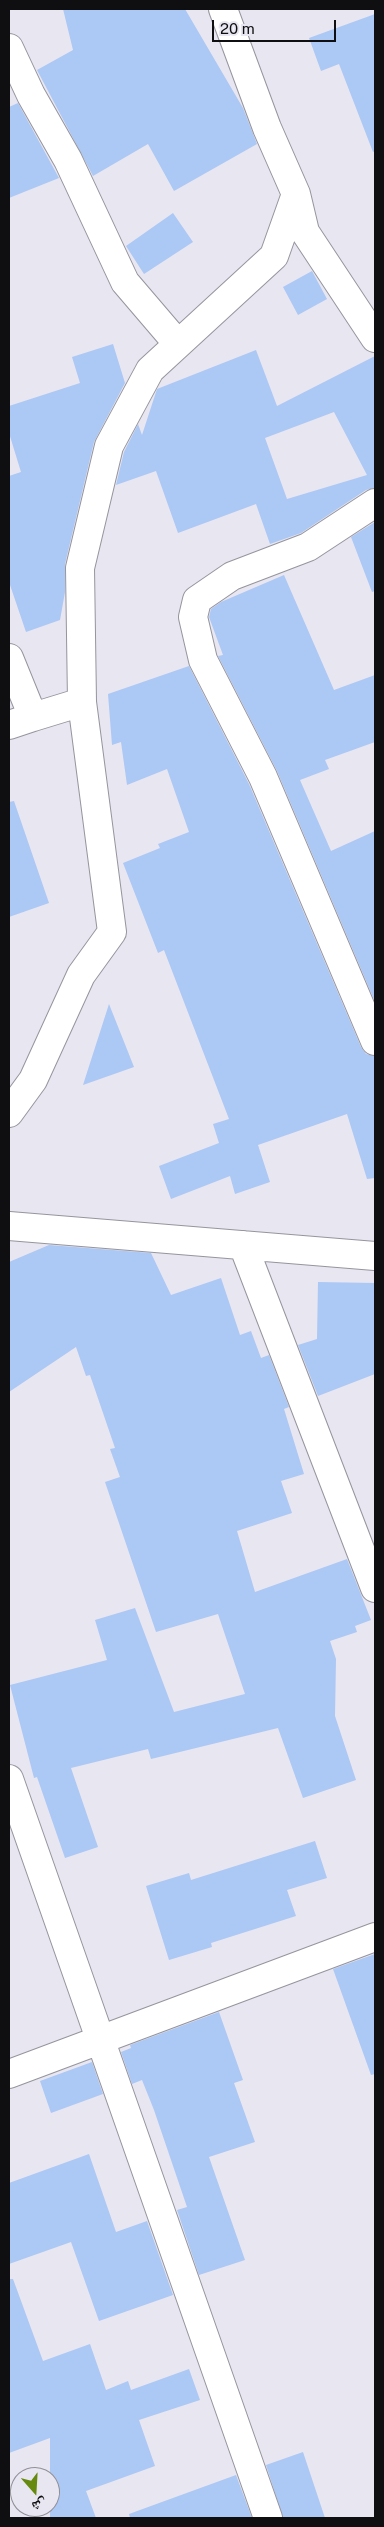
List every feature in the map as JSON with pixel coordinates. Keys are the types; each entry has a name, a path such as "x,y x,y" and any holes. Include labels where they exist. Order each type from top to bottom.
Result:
{"street":[{"path":"223,9 267,128 296,194 304,232 375,338"},
{"path":"9,48 31,95 68,160 125,282 178,344"},
{"path":"9,1112 33,1080 80,975 112,932 82,702 80,568 109,446 150,370 274,256 296,194"},
{"path":"375,503 308,547 232,576 197,600 193,617 203,660 263,777 375,1041"},
{"path":"9,658 21,721 82,702"},
{"path":"9,1226 375,1256"},
{"path":"243,1245 375,1588"},
{"path":"9,1779 268,2518"},
{"path":"9,2074 375,1937"}],"building":[{"path":"63,9 185,9 243,108 257,144 174,191 148,144 93,176 37,70 73,50"},
{"path":"375,14 375,151 373,152 339,64 321,71 309,38"},
{"path":"18,103 59,178 9,198 9,107"},
{"path":"173,213 193,242 144,274 126,246"},
{"path":"312,271 327,299 298,315 283,287"},
{"path":"113,344 125,383 94,442 65,564 65,592 60,620 26,632 9,582 9,476 21,472 9,433 9,406 80,383 72,357"},
{"path":"256,350 277,406 375,356 375,488 366,490 301,533 270,544 256,504 178,533 156,471 116,485 124,452 138,424 142,435 157,389","holes":["334,412 367,475 287,499 265,438"]},
{"path":"375,522 375,591 372,592 351,537"},
{"path":"284,575 334,690 375,675 375,742 325,760 329,769 300,780 331,851 375,831 375,1002 277,771 218,656 223,655 209,617 211,609 221,602"},
{"path":"189,666 249,784 361,1047 366,1054 375,1056 375,1178 367,1179 347,1114 258,1145 270,1182 235,1194 230,1176 171,1199 159,1166 219,1143 213,1124 229,1119 164,950 158,953 123,863 160,848 158,844 189,832 167,769 127,785 121,742 112,745 108,694"},
{"path":"14,801 49,903 9,917 9,802"},
{"path":"109,1004 134,1067 83,1085"},
{"path":"49,1245 151,1253 171,1295 221,1278 240,1335 251,1331 261,1358 269,1355 289,1407 284,1409 304,1474 281,1481 292,1513 237,1531 255,1592 347,1559 371,1620 355,1626 357,1632 330,1641 336,1659 335,1716 356,1780 303,1798 278,1728 151,1759 148,1749 71,1768 98,1847 65,1858 37,1777 34,1778 10,1685 107,1660 95,1620 135,1608 174,1712 245,1694 218,1614 156,1632 105,1482 120,1477 110,1449 115,1448 90,1375 86,1376 76,1347 9,1392 9,1262"},
{"path":"318,1282 375,1283 375,1374 318,1396 298,1345 317,1339"},
{"path":"315,1841 327,1878 287,1890 296,1916 211,1943 212,1947 169,1960 146,1886 189,1873 191,1880"},
{"path":"375,1954 375,2074 371,2075 333,1969"},
{"path":"219,2012 243,2080 234,2083 255,2142 209,2157 245,2260 199,2275 177,2210 187,2207 154,2110 142,2080 132,2084 121,2052 131,2048 130,2045"},
{"path":"92,2062 103,2094 51,2113 40,2081"},
{"path":"89,2154 116,2232 147,2221 173,2295 99,2321 71,2242 9,2264 9,2183"},
{"path":"9,2279 13,2279 43,2361 90,2344 106,2390 128,2381 131,2390 189,2369 200,2400 139,2420 155,2466 86,2491 96,2518 50,2518 60,2517 60,2467 50,2467 50,2438 9,2453"},
{"path":"303,2452 325,2518 283,2518 266,2465"},
{"path":"236,2475 252,2518 130,2518 129,2514"}]}
